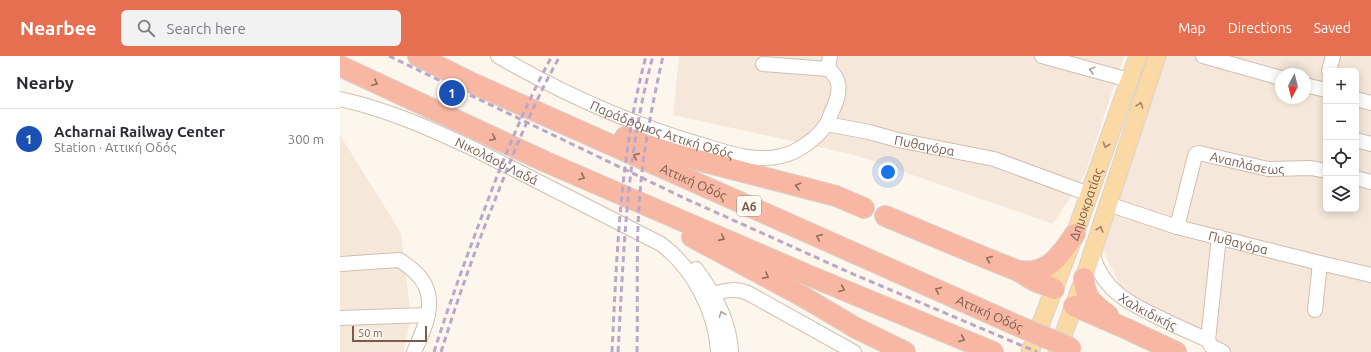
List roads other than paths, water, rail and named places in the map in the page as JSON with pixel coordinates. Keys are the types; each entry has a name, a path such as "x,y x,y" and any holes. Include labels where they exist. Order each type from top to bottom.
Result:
{"highway":[{"name":"Αττική Οδός","path":"418,56 472,83 1025,329 1070,351"},
{"path":"340,66 500,141 810,276 993,352"},
{"path":"472,83 559,109 646,146 836,196 864,208"},
{"path":"648,205 694,239 802,296 856,328 905,352"},
{"path":"885,216 959,248 1019,271 1039,283 1045,284 1054,289"},
{"path":"1019,271 1028,272 1038,270 1056,260 1075,234"},
{"path":"1084,278 1084,288 1086,293 1096,306 1127,329"},
{"path":"1074,306 1176,352"}],"main road":[{"name":"Δημοκρατίας","path":"1030,352 1075,234 1138,56"},
{"name":"Δημοκρατίας","path":"1070,351 1074,306 1157,56"},
{"path":"1054,289 1074,306"}],"street":[{"name":"Παράδρομος Αττική Οδός","path":"498,56 558,90 610,113 694,143 733,154 763,158 783,156 801,148 818,134 827,124"},
{"path":"1042,56 1129,80"},
{"path":"1203,56 1275,76"},
{"path":"1330,68 1333,56"},
{"path":"763,64 829,62 839,86 838,98 827,124"},
{"path":"1311,85 1323,86"},
{"name":"Νικολάου Λαδά","path":"340,99 377,108 447,137 661,244 675,256 698,287 710,316 718,352"},
{"path":"1359,100 1371,103"},
{"name":"Πυθαγόρα","path":"827,124 994,159 1089,194"},
{"path":"1359,141 1371,144"},
{"name":"Αναπλάσεως","path":"1177,227 1196,154 1199,153 1268,169 1311,168 1323,170"},
{"path":"1359,179 1371,182"},
{"name":"Πυθαγόρα","path":"1108,204 1177,227 1371,275"},
{"name":"Νικολάου Λαδά","path":"648,237 670,246 696,269 714,294 727,328 731,352"},
{"path":"1208,340 1219,237"},
{"name":"Χαλκιδικής","path":"1092,252 1094,262 1102,276 1111,288 1122,298 1136,307 1208,340 1211,346 1222,352"},
{"path":"340,264 399,260 419,276 427,289 429,296 428,315 414,352"},
{"path":"1315,310 1320,263"},
{"path":"714,294 735,289 748,293 854,352"},
{"path":"340,318 428,315"}],"railway":[{"path":"389,56 684,198 853,274 1037,352"},
{"path":"434,352 461,272 498,174 527,106 552,56"},
{"path":"441,352 473,257 510,163 533,109 560,56"},
{"path":"612,352 618,240 625,166 630,129 646,56"},
{"path":"618,352 625,240 632,166 637,129 653,56"},
{"path":"637,352 640,187 648,131 663,56"}],"place":[{"name":"Acharnai Railway Center","path":"452,93"}]}
